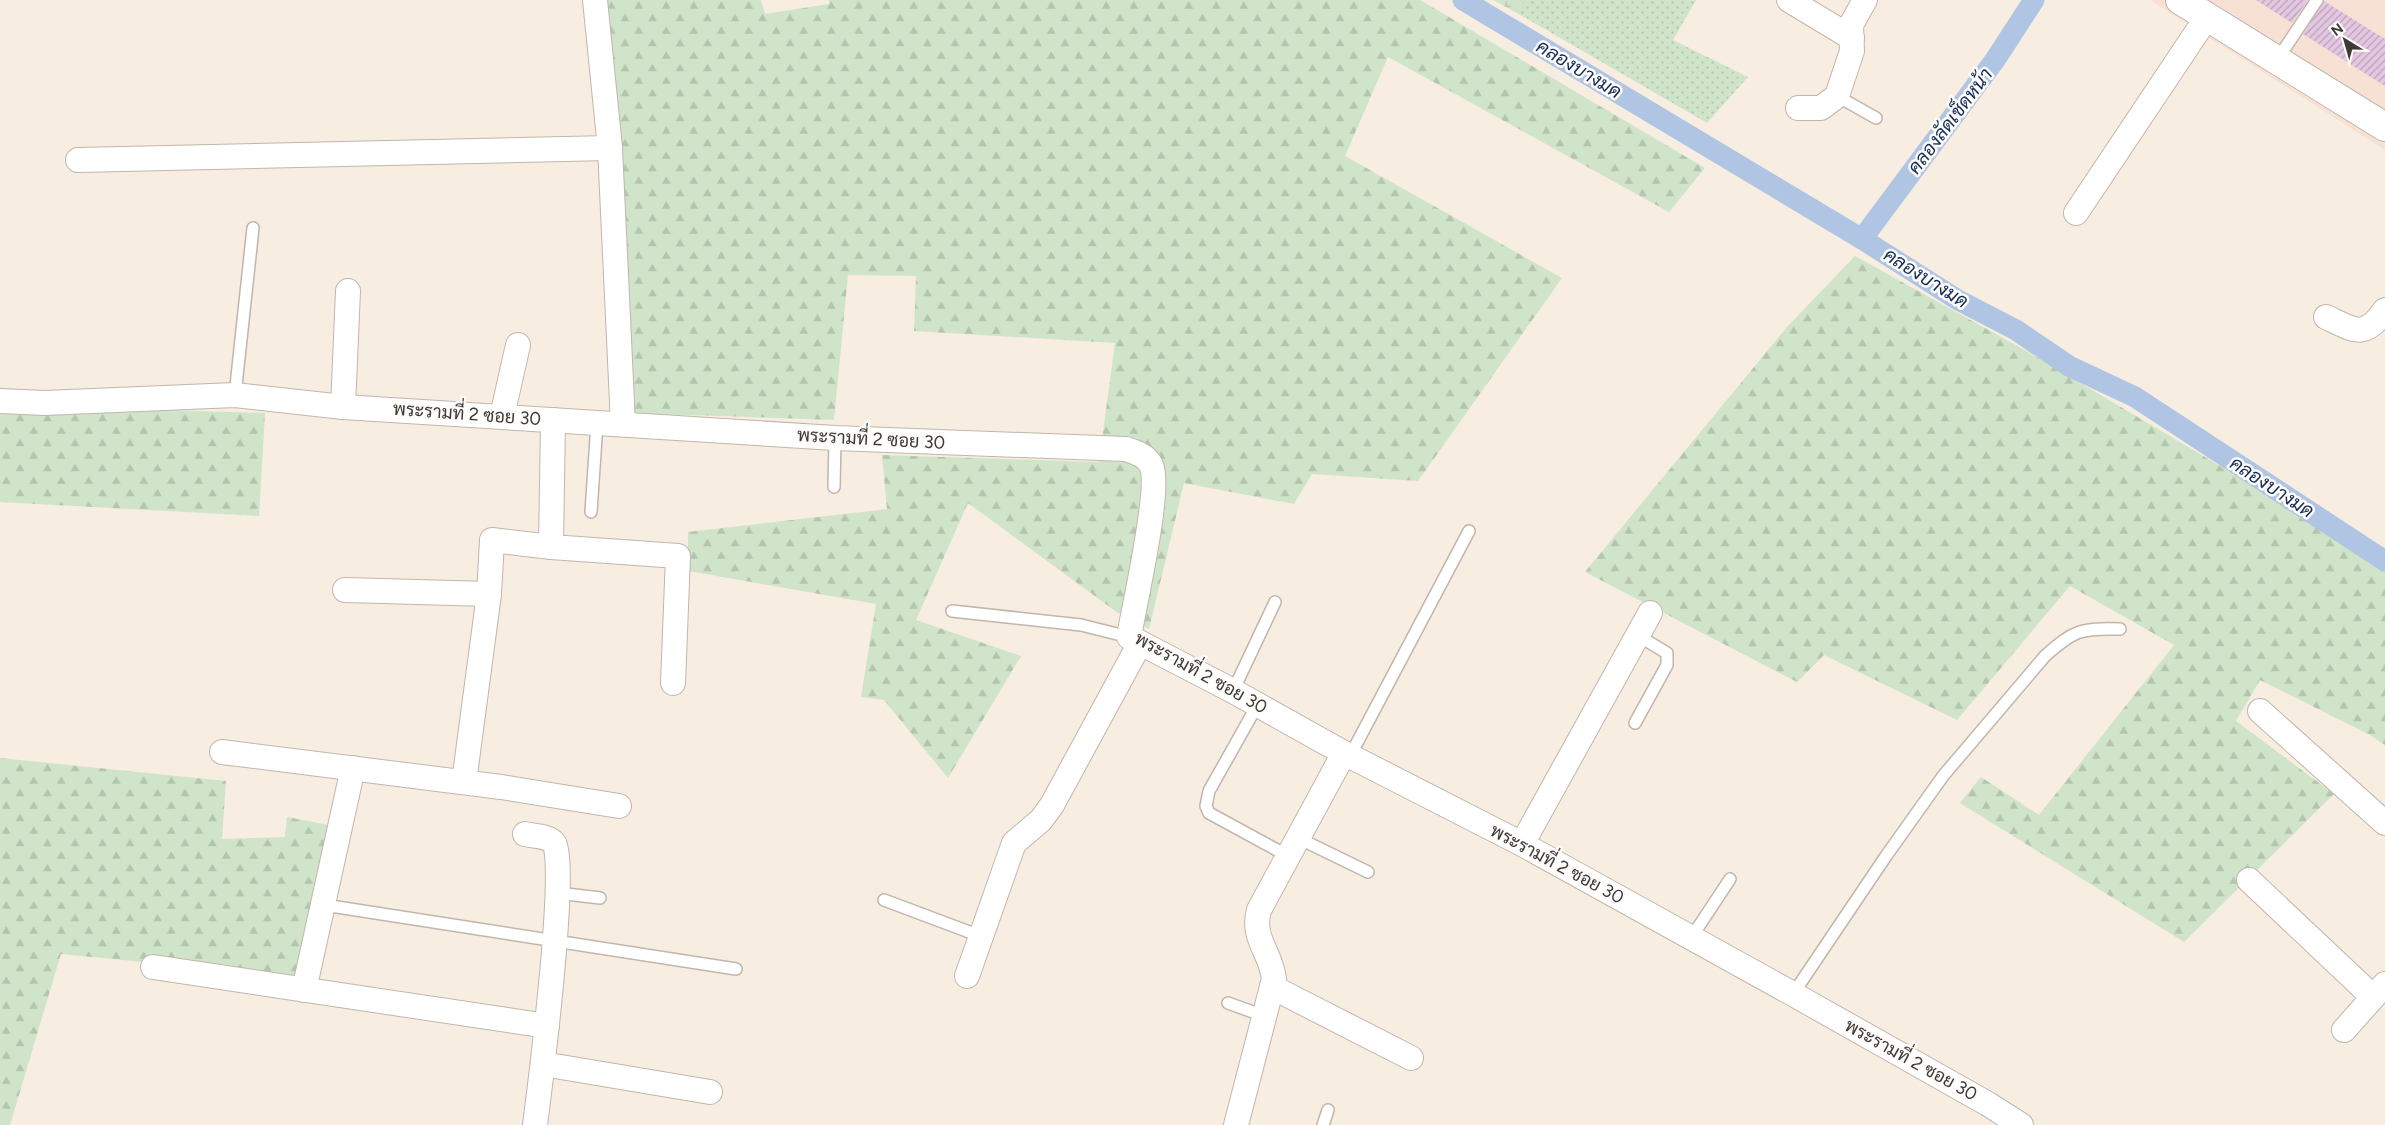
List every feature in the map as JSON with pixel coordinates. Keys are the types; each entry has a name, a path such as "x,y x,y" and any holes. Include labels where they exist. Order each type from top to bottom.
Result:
{"street":[{"path":"595,0 610,148 622,424"},
{"path":"1789,0 1852,38"},
{"path":"1798,108 1821,108 1837,96 1852,51 1851,25 1865,0"},
{"path":"2180,0 2385,128"},
{"path":"2076,213 2155,98 2207,17"},
{"path":"78,160 610,148"},
{"path":"343,407 348,291"},
{"path":"2326,317 2354,330 2362,331 2369,329 2385,310"},
{"path":"502,416 518,345"},
{"name":"พระรามที่ 2 ซอย 30","path":"0,401 45,403 235,395 343,407 835,438 1126,448 1141,454 1150,464 1155,477 1135,640 1258,704 1347,754 1522,844 1793,994 1988,1104 2021,1125"},
{"path":"551,547 553,420"},
{"path":"464,782 489,594 492,540 551,547 678,556 673,683"},
{"path":"345,590 489,594"},
{"path":"1522,844 1650,613"},
{"path":"966,976 1014,843 1041,820 1052,805 1135,640"},
{"path":"2260,711 2385,823"},
{"path":"222,752 464,782 619,806"},
{"path":"1236,1125 1274,979 1272,966 1257,934 1255,923 1259,910 1293,847 1347,754"},
{"path":"304,990 353,768"},
{"path":"525,834 551,840 557,850 558,893 547,1026 535,1125"},
{"path":"2249,880 2379,991 2344,1030"},
{"path":"153,967 547,1026"},
{"path":"1272,987 1410,1058"},
{"path":"543,1064 710,1092"}],"lane":[{"path":"2277,60 2317,0"},
{"path":"1837,96 1876,118"},
{"path":"235,395 254,228"},
{"path":"591,512 598,423"},
{"path":"834,487 835,438"},
{"path":"1347,754 1469,531"},
{"path":"1233,691 1276,602"},
{"path":"952,611 1081,625 1135,640"},
{"path":"1793,994 1886,856 1943,776 2045,656 2063,640 2080,630 2094,628 2120,629"},
{"path":"1635,723 1667,665 1668,658 1667,653 1638,635"},
{"path":"1258,704 1210,791 1206,806 1209,813 1293,847 1368,872"},
{"path":"1692,938 1730,879"},
{"path":"558,893 600,898"},
{"path":"884,900 980,936"},
{"path":"324,905 736,969"},
{"path":"1228,1003 1264,1016"},
{"path":"1324,1125 1328,1110"}],"shaded area":[{"path":"2150,0 2385,0 2385,150"}],"green space":[{"path":"607,0 761,0 765,14 829,4 829,0 1420,0 1705,168 1669,212 1388,57 1345,156 1562,278 1418,481 1312,474 1294,504 1184,483 1149,629 1118,613 968,503 916,620 1021,656 948,778 884,700 861,697 876,604 688,571 688,532 887,509 882,455 1099,462 1115,343 914,331 916,276 848,275 834,420 629,413"},
{"path":"1493,0 1524,0 1517,13"},
{"path":"1524,0 1696,0 1673,40 1748,77 1707,123 1517,13"},
{"path":"1855,256 2023,349 2249,483 2385,572 2385,745 2370,735 2260,680 2236,721 2334,794 2184,942 1960,803 1981,777 2039,815 2174,645 2070,586 1957,720 1824,655 1797,682 1585,572 1787,327"},
{"path":"0,405 265,413 259,516 0,502"},
{"path":"0,758 226,781 222,839 285,837 287,817 329,825 296,977 61,954 10,1125 0,1125"}],"building":[{"path":"2256,0 2308,0 2292,23"},
{"path":"2324,1 2385,39 2385,86 2303,34"}],"waterway":[{"name":"คลองบางมด","path":"1463,0 1862,239 1958,300 2016,330 2069,366 2135,397 2385,561"},
{"name":"คลองลัดเช็ดหน้า","path":"1862,239 1995,60 2034,0"}]}
